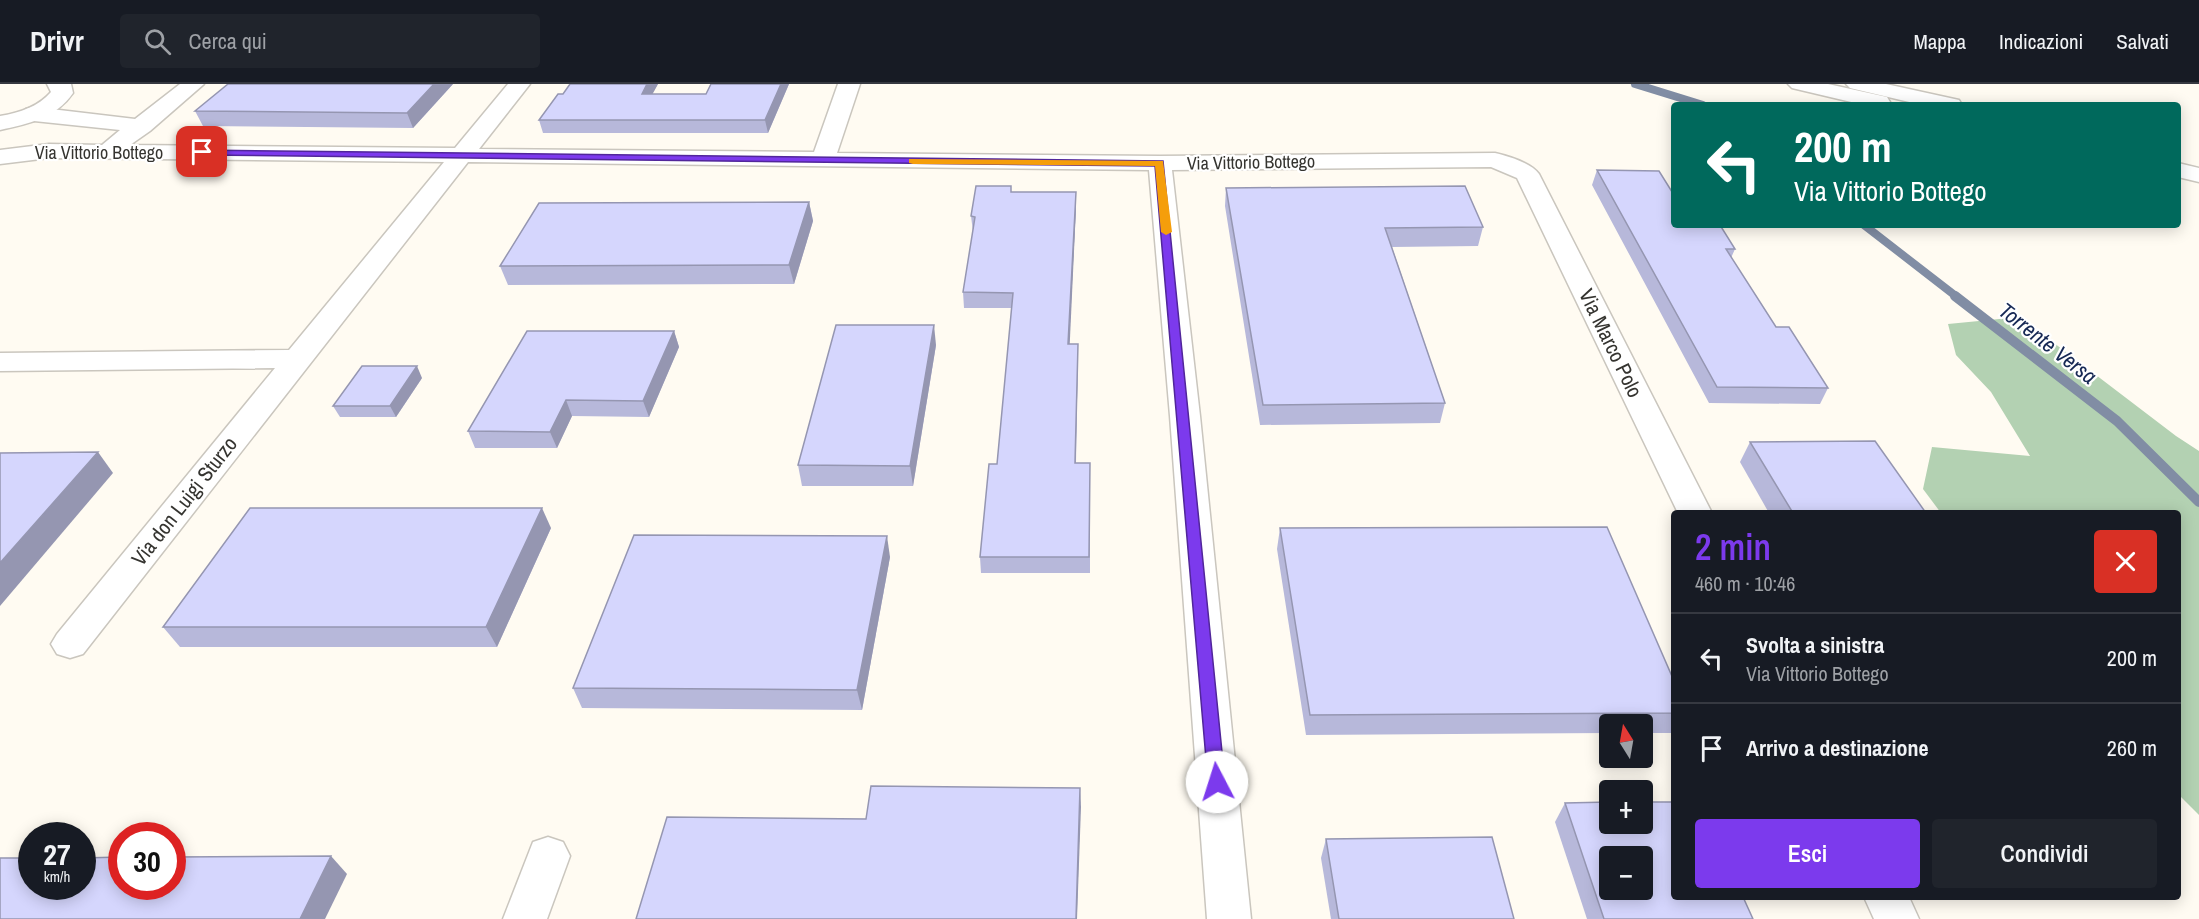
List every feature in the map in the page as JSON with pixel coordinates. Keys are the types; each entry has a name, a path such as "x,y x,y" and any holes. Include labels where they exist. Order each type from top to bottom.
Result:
{"main road":[{"path":"108,151 193,84"},
{"name":"Via don Luigi Sturzo","path":"70,644 519,84"},
{"path":"823,161 849,84"},
{"path":"1799,84 1878,102"},
{"path":"1857,84 1938,102"},
{"path":"0,136 18,118 53,103 60,89 79,99 104,120"},
{"path":"18,118 104,120 142,126"},
{"name":"Via Vittorio Bottego","path":"0,158 49,151 108,151 823,161 1160,163 1495,160 1527,174"},
{"path":"2181,157 2199,160"},
{"path":"1160,163 1185,416 1229,919"},
{"path":"2181,171 2199,175"},
{"name":"Via Marco Polo","path":"1527,174 1694,510"},
{"path":"0,362 297,359"},
{"path":"525,919 548,856"},
{"path":"1888,900 1897,919"}],"green space":[{"path":"2020,317 2199,451 2199,815 2181,797 2181,510 1939,510 1923,489 1932,447 2030,456 1991,392 1956,355 1948,324"}],"building":[{"path":"228,84 434,84 407,113 195,111"},
{"path":"570,84 647,84 642,94 706,94 711,84 781,84 765,120 539,120 558,94 563,94"},
{"path":"1597,170 1659,171 1671,190 1671,228 1722,228 1735,249 1726,249 1776,327 1789,327 1828,388 1717,387"},
{"path":"976,186 1011,186 1011,192 1076,192 1068,344 1078,344 1075,463 1090,463 1089,557 980,557 989,464 997,464 1013,293 963,292 975,217 971,216"},
{"path":"1465,186 1483,227 1385,228 1445,403 1263,405 1226,188"},
{"path":"809,202 789,265 500,266 539,203"},
{"path":"836,325 934,325 910,466 798,465"},
{"path":"527,331 674,331 643,401 566,400 550,432 468,431"},
{"path":"362,366 417,366 390,406 333,406"},
{"path":"1875,441 1924,510 1791,510 1750,442"},
{"path":"98,452 0,563 0,453"},
{"path":"250,508 542,508 486,627 163,627"},
{"path":"1607,527 1671,674 1671,713 1310,715 1280,528"},
{"path":"634,535 887,536 857,690 573,688"},
{"path":"871,786 1080,788 1076,919 636,919 667,817 866,819"},
{"path":"1599,802 1599,834 1653,834 1653,802 1671,802 1671,900 1744,900 1753,919 1604,919 1565,803"},
{"path":"1492,837 1514,919 1339,919 1326,839"},
{"path":"331,856 300,919 0,919 0,858 18,858 18,900 96,900 96,858 108,857 108,900 186,900 186,857"}],"waterway":[{"name":"Torrente Versa","path":"1635,84 1693,102"},
{"name":"Torrente Versa","path":"1868,228 1957,297"},
{"name":"Torrente Versa","path":"1955,296 2117,421 2199,502"}],"slow traffic":[{"path":"913,161 1160,163 1166,232"}],"route":[{"path":"202,152 823,161 1160,163 1217,782"}]}
